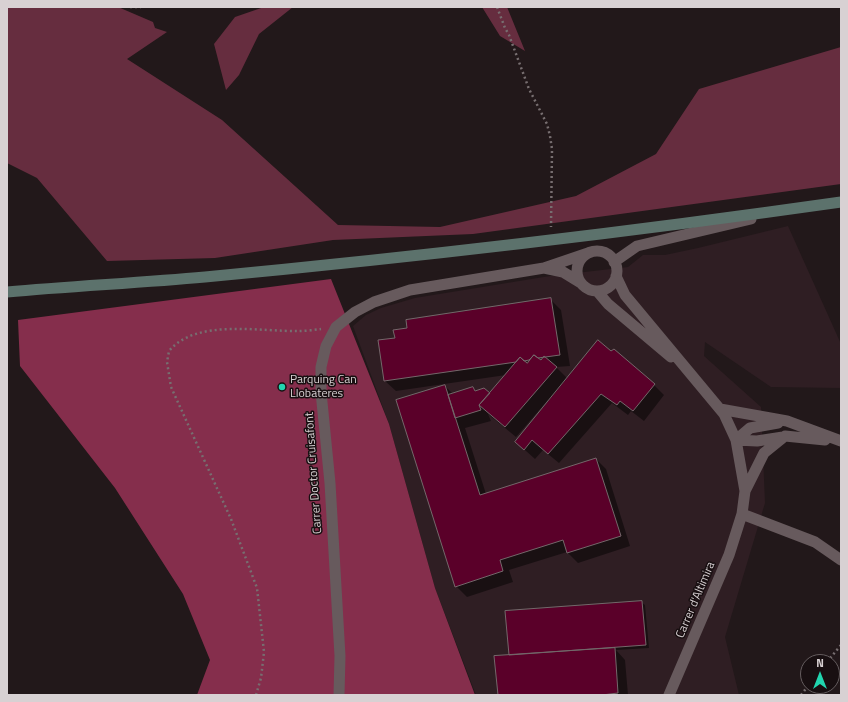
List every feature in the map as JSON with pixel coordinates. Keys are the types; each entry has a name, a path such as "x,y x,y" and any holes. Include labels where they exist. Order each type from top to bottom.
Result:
{"main road":[{"path":"7,292 212,276 401,257 613,233 841,202"}],"street":[{"path":"614,262 637,246 796,208"},
{"path":"591,252 604,253 614,262 616,276 609,287 597,291 591,290 581,284 578,278 578,265 585,255 591,252"},
{"name":"Carrer Doctor Cruisafont","path":"339,695 340,656 330,483 321,392 321,367 326,346 336,327 355,312 391,295 410,290 544,268 591,252"},
{"name":"Carrer Doctor Cruisafont","path":"544,268 563,272 581,284"},
{"name":"Carrer d'Altimira","path":"616,276 625,296 695,377 720,409 736,440 745,491 742,514 729,555 669,695"},
{"name":"Carrer d'Altimira","path":"597,291 608,304 695,377"},
{"path":"720,409 787,422 841,442"},
{"path":"736,440 750,428 787,422"},
{"path":"736,440 757,441 785,436 841,442"},
{"path":"745,491 764,453 785,436"},
{"path":"742,514 815,542 841,560"}],"path":[{"path":"130,7 142,7"},
{"path":"497,7 529,89 547,124 552,150 550,239"},
{"path":"256,695 261,678 264,652 257,588 231,519 171,387 167,362 169,351 184,338 209,332 238,329 299,331 336,327"},
{"path":"834,654 841,645"}],"shaded area":[{"path":"7,7 118,7 153,22 155,28 167,32 127,59 222,120 338,225 440,227 576,196 656,154 699,89 841,47 841,184 473,234 333,240 215,258 107,261 37,178 7,163"},
{"path":"264,7 293,7 259,34 239,75 226,90 214,44 235,17"},
{"path":"482,7 507,7 525,51 500,36"},
{"path":"788,226 841,344 841,388 771,387 705,342 704,356 761,407 765,503 725,637 739,695 476,695 435,588 389,424 353,326 366,315 381,308 415,298 550,276 628,267 643,255 665,255"},
{"path":"331,279 389,424 435,588 475,695 197,695 210,660 183,594 115,488 20,366 18,320"}],"building":[{"path":"551,298 560,355 538,358 534,355 529,360 524,361 520,357 516,362 384,381 378,340 395,338 393,330 407,328 406,320"},
{"path":"598,340 611,351 614,349 655,384 633,411 620,401 617,405 601,394 548,454 532,440 524,450 515,442"},
{"path":"534,355 541,360 544,356 557,367 505,427 479,405 520,357 527,363"},
{"path":"445,385 480,495 596,458 621,536 567,553 563,540 500,560 503,571 455,587 396,400"},
{"path":"473,387 475,391 484,388 490,393 479,405 481,410 455,418 448,395"},
{"path":"642,601 646,645 509,655 505,611"},
{"path":"615,648 618,693 602,695 498,695 494,656"}],"place":[{"name":"Parquing Can Llobateres","path":"282,387"}]}
